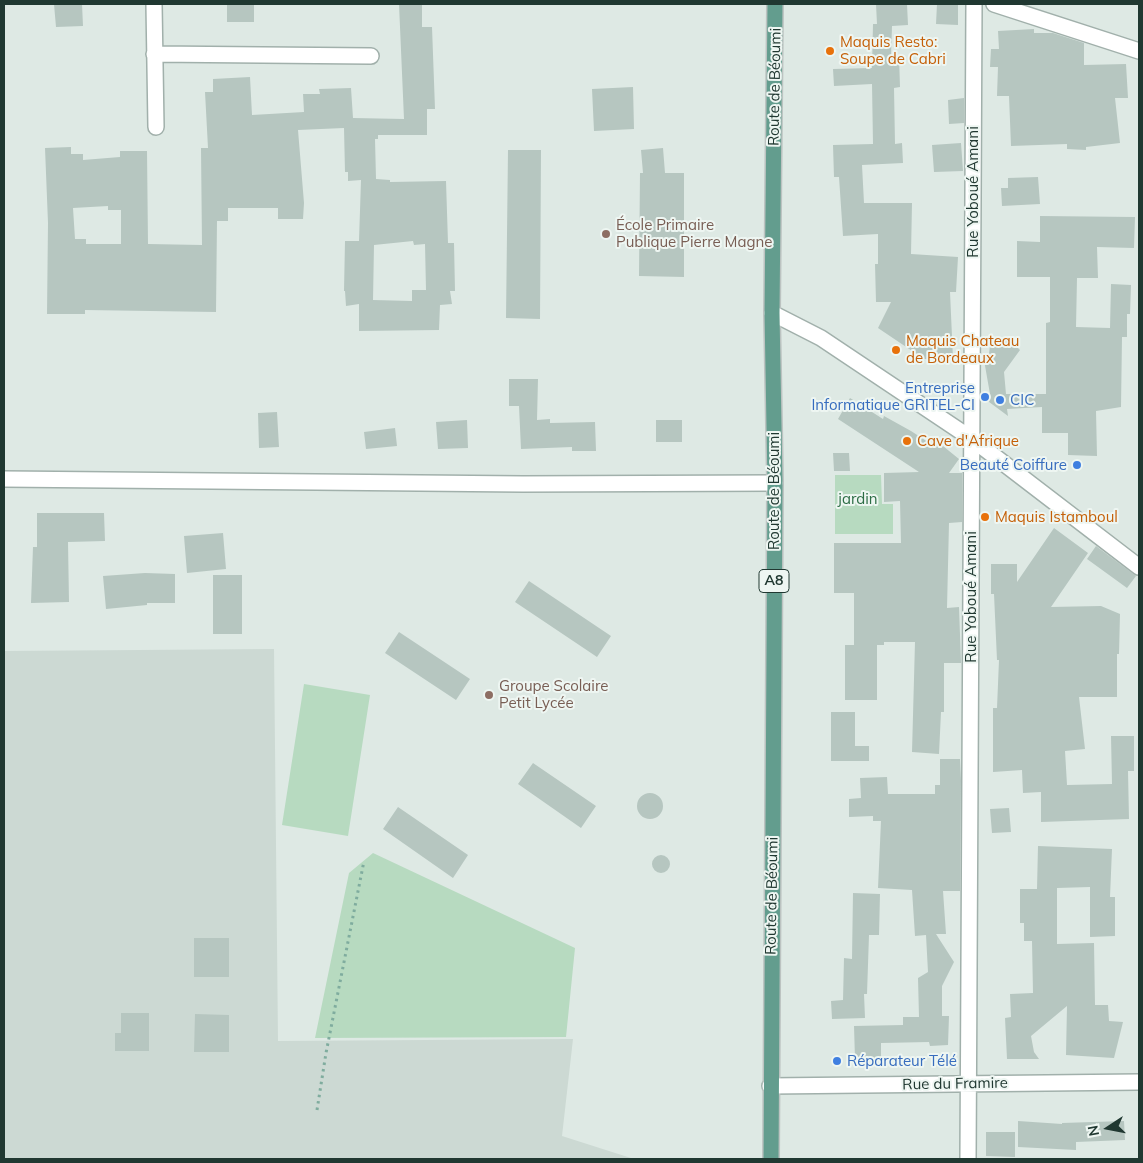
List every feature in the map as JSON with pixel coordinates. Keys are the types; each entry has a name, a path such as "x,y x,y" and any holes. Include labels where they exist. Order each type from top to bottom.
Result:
{"main road":[{"name":"Route de Béoumi","path":"771,1159 775,483 772,314 776,4"}],"street":[{"path":"154,4 156,127"},
{"name":"Rue Yoboué Amani","path":"968,1159 974,4"},
{"path":"994,4 1139,51"},
{"path":"154,54 371,56"},
{"path":"772,314 821,338 972,439 1139,567"},
{"path":"4,479 522,484 775,483"},
{"name":"Rue du Framire","path":"770,1086 1139,1082"}],"path":[{"path":"317,1110 326,1053 364,861"}],"shaded area":[{"path":"274,649 278,1041 573,1039 562,1136 634,1159 4,1159 4,651"}],"green space":[{"name":"jardin","path":"835,475 881,475 882,504 893,504 893,534 835,534"},
{"path":"304,684 370,695 348,836 282,825"},
{"path":"373,853 575,948 566,1037 315,1038 349,873"}],"building":[{"path":"54,4 82,4 83,26 56,27"},
{"path":"227,4 254,4 254,22 227,22"},
{"path":"399,4 422,4 422,27 432,27 435,109 427,109 427,135 378,135 378,139 375,139 376,179 390,180 390,182 446,181 448,243 454,243 455,291 450,291 452,304 440,305 439,330 359,331 359,304 346,306 344,291 345,241 359,241 361,180 348,181 348,172 345,172 344,128 298,130 304,203 303,219 278,219 278,208 228,208 228,221 217,221 216,312 85,310 85,314 47,314 48,223 45,148 71,147 71,154 83,154 83,160 120,157 120,151 147,151 148,244 202,245 201,148 208,148 205,92 213,92 213,79 250,77 252,115 304,112 303,94 320,94 319,89 351,88 353,118 404,119","holes":["108,206 108,210 121,210 121,244 86,244 86,239 75,239 73,208","413,241 414,245 425,244 426,290 412,290 412,301 373,300 374,245"]},
{"path":"876,4 907,4 908,25 892,26 891,56 899,56 900,87 894,88 895,144 902,143 903,163 862,165 864,203 912,203 911,254 958,257 956,292 950,292 953,359 924,359 878,328 891,302 876,302 875,264 878,264 878,234 843,236 839,177 834,177 833,145 873,144 872,84 834,86 833,69 872,68 873,24 877,24"},
{"path":"937,4 958,4 958,25 936,24"},
{"path":"1034,29 1034,33 1053,33 1084,43 1084,65 1126,64 1128,98 1115,98 1120,143 1086,147 1086,150 1067,149 1067,144 1011,146 1009,96 997,96 998,67 990,67 991,49 999,49 998,31"},
{"path":"633,87 634,129 594,131 592,89"},
{"path":"964,98 964,123 949,124 948,100"},
{"path":"961,143 963,171 934,172 932,145"},
{"path":"663,148 665,173 684,173 684,277 639,276 640,173 643,173 641,150"},
{"path":"508,150 541,150 540,319 506,318"},
{"path":"1038,177 1040,204 1002,206 1001,188 1008,188 1008,178"},
{"path":"1040,216 1135,217 1134,248 1097,247 1098,278 1077,278 1076,327 1110,328 1111,284 1131,285 1130,314 1127,314 1127,337 1122,337 1121,407 1096,411 1097,456 1068,455 1068,433 1042,433 1042,407 1007,409 1008,416 981,396 981,394 990,394 984,360 989,354 991,338 1009,339 1020,350 1004,372 1006,394 1046,394 1046,323 1050,322 1050,277 1017,277 1017,241 1040,242"},
{"path":"509,379 538,379 537,420 550,419 550,423 595,422 596,451 572,451 572,447 521,449 519,406 509,406"},
{"path":"850,398 883,419 884,416 934,446 938,442 959,459 949,473 962,473 962,522 949,523 947,608 959,607 961,663 944,663 944,712 941,712 939,754 912,752 915,642 884,642 884,645 877,645 877,700 845,700 845,645 854,645 854,593 834,593 834,543 901,543 900,501 884,502 884,473 919,472 838,419"},
{"path":"277,412 279,447 259,448 258,413"},
{"path":"467,420 468,448 438,449 436,422"},
{"path":"656,420 682,420 682,442 656,442"},
{"path":"395,428 397,446 366,449 364,432"},
{"path":"833,453 849,453 850,471 834,471"},
{"path":"37,513 104,513 105,541 68,542 69,602 31,603 33,547 37,547"},
{"path":"1054,528 1088,553 1051,607 1101,606 1120,614 1119,654 1117,654 1117,697 1079,697 1085,749 1065,751 1067,785 1112,784 1111,736 1134,736 1134,771 1128,771 1129,819 1041,822 1041,792 1023,793 1022,770 993,772 993,708 997,708 999,660 997,660 994,594 991,594 991,564 1017,564 1017,582"},
{"path":"223,533 226,569 187,573 184,536"},
{"path":"1096,546 1136,576 1127,588 1087,559"},
{"path":"145,573 175,574 175,603 147,603 147,605 106,609 103,576"},
{"path":"213,575 242,575 242,634 213,634"},
{"path":"529,581 611,636 597,657 515,602"},
{"path":"399,632 470,679 456,700 385,653"},
{"path":"831,712 855,712 855,746 869,746 869,761 831,761"},
{"path":"940,759 960,759 961,780 960,891 943,891 946,934 936,934 954,962 942,986 942,1016 949,1016 948,1045 930,1046 929,1042 881,1043 881,1059 855,1059 854,1026 903,1025 903,1017 919,1017 918,978 928,972 926,935 915,936 912,890 878,888 881,821 873,821 873,816 849,817 849,799 861,798 860,778 887,777 888,794 935,794 935,785 940,785"},
{"path":"533,763 596,806 581,828 518,784"},
{"path":"650,793 659,797 663,806 659,815 650,819 641,815 637,806 641,797"},
{"path":"398,807 468,855 453,878 383,829"},
{"path":"1009,808 1011,832 992,833 990,809"},
{"path":"1038,846 1112,849 1110,897 1115,897 1115,936 1090,937 1090,887 1057,888 1057,944 1094,943 1095,1005 1108,1005 1109,1021 1123,1022 1114,1058 1066,1055 1067,1006 1031,1036 1034,1052 1039,1059 1007,1059 1005,1018 1011,1017 1010,994 1033,993 1032,941 1024,941 1024,923 1020,923 1020,889 1037,889"},
{"path":"661,855 667,858 670,864 667,870 661,873 655,870 652,864 655,858"},
{"path":"853,893 880,894 879,935 869,935 867,994 864,994 865,1018 832,1019 831,1001 843,1000 844,958 852,959"},
{"path":"194,938 229,938 229,977 194,977"},
{"path":"121,1013 149,1013 149,1051 115,1051 115,1033 121,1033"},
{"path":"195,1014 229,1015 229,1052 194,1052"},
{"path":"1018,1121 1062,1124 1124,1121 1125,1140 1076,1142 1076,1150 1018,1147"},
{"path":"986,1132 1015,1132 1015,1157 986,1156"}],"place":[{"name":"Maquis Resto: Soupe de Cabri","path":"830,51"},
{"name":"École Primaire Publique Pierre Magne","path":"606,234"},
{"name":"Maquis Chateau de Bordeaux","path":"896,350"},
{"name":"Entreprise Informatique GRITEL-CI","path":"985,397"},
{"name":"CIC","path":"1000,400"},
{"name":"Cave d'Afrique","path":"907,441"},
{"name":"Beauté Coiffure","path":"1077,465"},
{"name":"Maquis Istamboul","path":"985,517"},
{"name":"Groupe Scolaire Petit Lycée","path":"489,695"},
{"name":"Réparateur Télé","path":"837,1061"}]}
